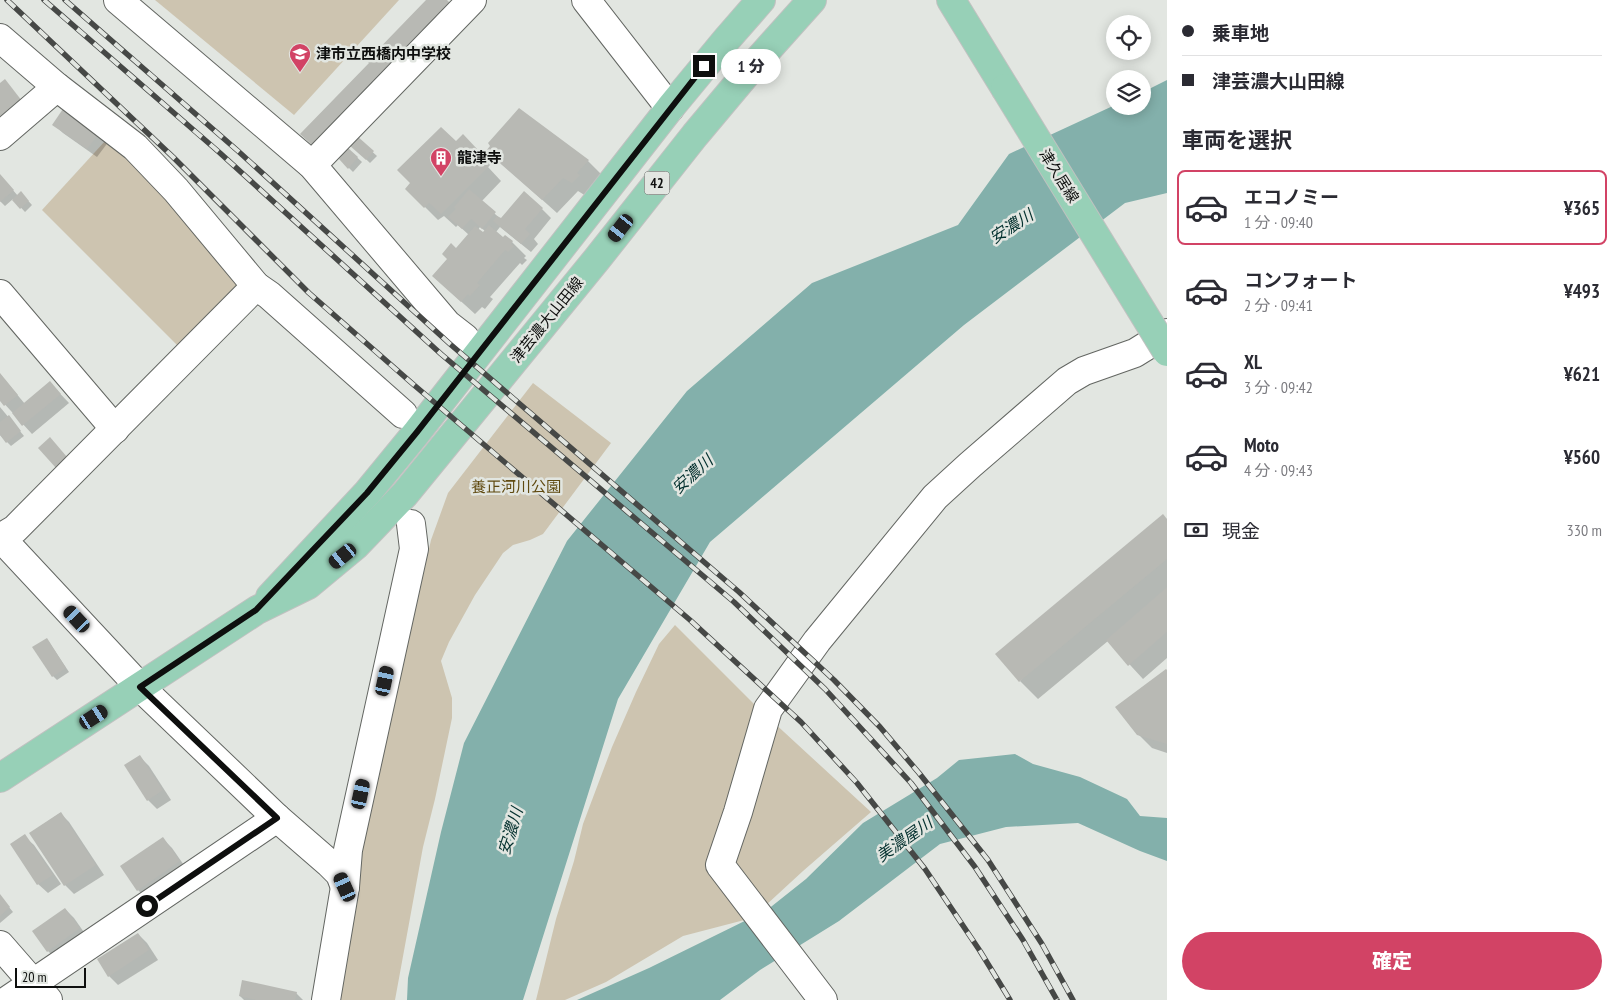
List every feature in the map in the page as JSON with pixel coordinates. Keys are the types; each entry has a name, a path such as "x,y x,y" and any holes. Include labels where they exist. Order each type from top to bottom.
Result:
{"main road":[{"name":"津芸濃大山田線","path":"256,610 367,493 417,432 670,108 761,0"},
{"name":"津芸濃大山田線","path":"0,778 256,610 308,585 355,546 406,494 695,135 812,0"},
{"name":"津久居線","path":"951,0 1167,352"}],"street":[{"path":"118,0 312,165 447,324 465,338"},
{"path":"312,165 472,0"},
{"path":"586,0 670,108"},
{"path":"0,38 57,87 135,147 176,190 256,286 269,295 403,414"},
{"path":"0,136 57,87"},
{"path":"256,286 115,430 15,528 0,538 140,687 277,818 340,874 345,887"},
{"path":"0,294 115,430"},
{"path":"823,1000 720,865 738,812 768,709 817,641 935,497 977,458 1067,381 1084,371 1135,353 1167,333"},
{"path":"326,1000 345,887 348,850 414,549 411,524"},
{"path":"8,1000 41,991 277,818"},
{"path":"0,945 41,991"}],"green space":[{"path":"155,0 399,0 294,115"},
{"path":"106,140 165,194 238,278 239,287 177,345 42,210"},
{"name":"養正河川公園","path":"533,383 611,443 543,534 513,545 503,553 475,595 449,642 441,661 452,698 452,718 423,847 395,1000 339,1000 364,839 431,540 448,493"},
{"path":"675,625 760,710 871,812 752,918 683,936 606,982 565,1000 536,1000 556,919 583,824 612,747 636,692 659,644"}],"water":[{"name":"安濃川","path":"1167,80 1167,193 1125,203 964,325 710,542 618,699 523,1000 407,1000 408,978 441,832 464,743 567,541 687,391 812,283 958,225 1009,154 1106,109 1106,115 1151,115 1151,88"},
{"name":"美濃屋川","path":"1015,754 1033,764 1080,777 1127,799 1140,816 1167,818 1167,861 1078,823 1006,827 940,844 839,921 760,970 720,1000 577,1000 649,968 767,910 806,879 863,823 937,778 959,760"}],"building":[{"path":"426,0 447,0 450,3 312,145 300,134 369,63 367,61"},
{"path":"5,79 22,101 0,119 0,83"},
{"path":"65,106 101,131 87,149 52,125"},
{"path":"519,108 589,160 577,173 580,175 572,183 563,178 542,200 486,151 490,146 488,143"},
{"name":"龍津寺","path":"441,127 456,141 463,134 478,150 475,153 489,166 441,214 429,203 424,208 405,189 410,183 397,170"},
{"path":"357,136 374,151 366,160 349,145"},
{"path":"348,148 358,157 348,169 339,159"},
{"path":"0,174 14,190 0,202"},
{"path":"469,189 496,212 482,229 471,219 462,229 448,217 456,209 454,207"},
{"path":"21,191 29,201 20,209 12,200"},
{"path":"524,191 543,208 525,229 530,234 521,244 493,221 497,216 501,218"},
{"path":"489,225 503,237 505,235 513,241 511,244 514,246 508,252 505,250 477,283 480,285 470,296 468,294 461,302 432,276 447,259 442,254 451,243 456,248 475,226 483,232"},
{"path":"0,373 18,395 4,406 0,401"},
{"path":"50,381 61,394 22,426 12,413"},
{"path":"9,415 21,431 6,443 0,435 0,422"},
{"path":"50,437 67,457 56,468 38,448"},
{"path":"1163,514 1167,519 1167,559 1019,682 995,654"},
{"path":"1167,587 1167,632 1128,666 1106,640"},
{"path":"47,638 66,668 52,677 32,647"},
{"path":"1166,669 1167,744 1137,735 1115,707"},
{"path":"140,755 163,790 147,801 124,765"},
{"path":"61,812 96,865 64,886 29,833"},
{"path":"25,834 53,875 37,885 10,844"},
{"path":"163,837 180,861 137,891 120,866"},
{"path":"0,894 10,907 0,916"},
{"path":"65,908 80,928 47,952 32,931"},
{"path":"138,933 149,950 108,977 97,959"},
{"path":"242,980 297,992 295,1000 256,1000 239,996"}],"railway":[{"path":"7,0 173,157 309,293 690,620 801,722 857,783 925,869 980,951 1010,1000"},
{"path":"44,0 220,153 441,354 734,602 825,689 911,783 975,867 1023,940 1057,1000"},
{"path":"65,0 238,151 450,344 739,592 834,680 880,727 988,860 1042,944 1073,1000"}],"place":[{"name":"津市立西橋内中学校","path":"300,73"},
{"name":"龍津寺","path":"441,177"}],"route":[{"path":"147,906 277,818 140,687 256,610 367,493 704,66"}]}
